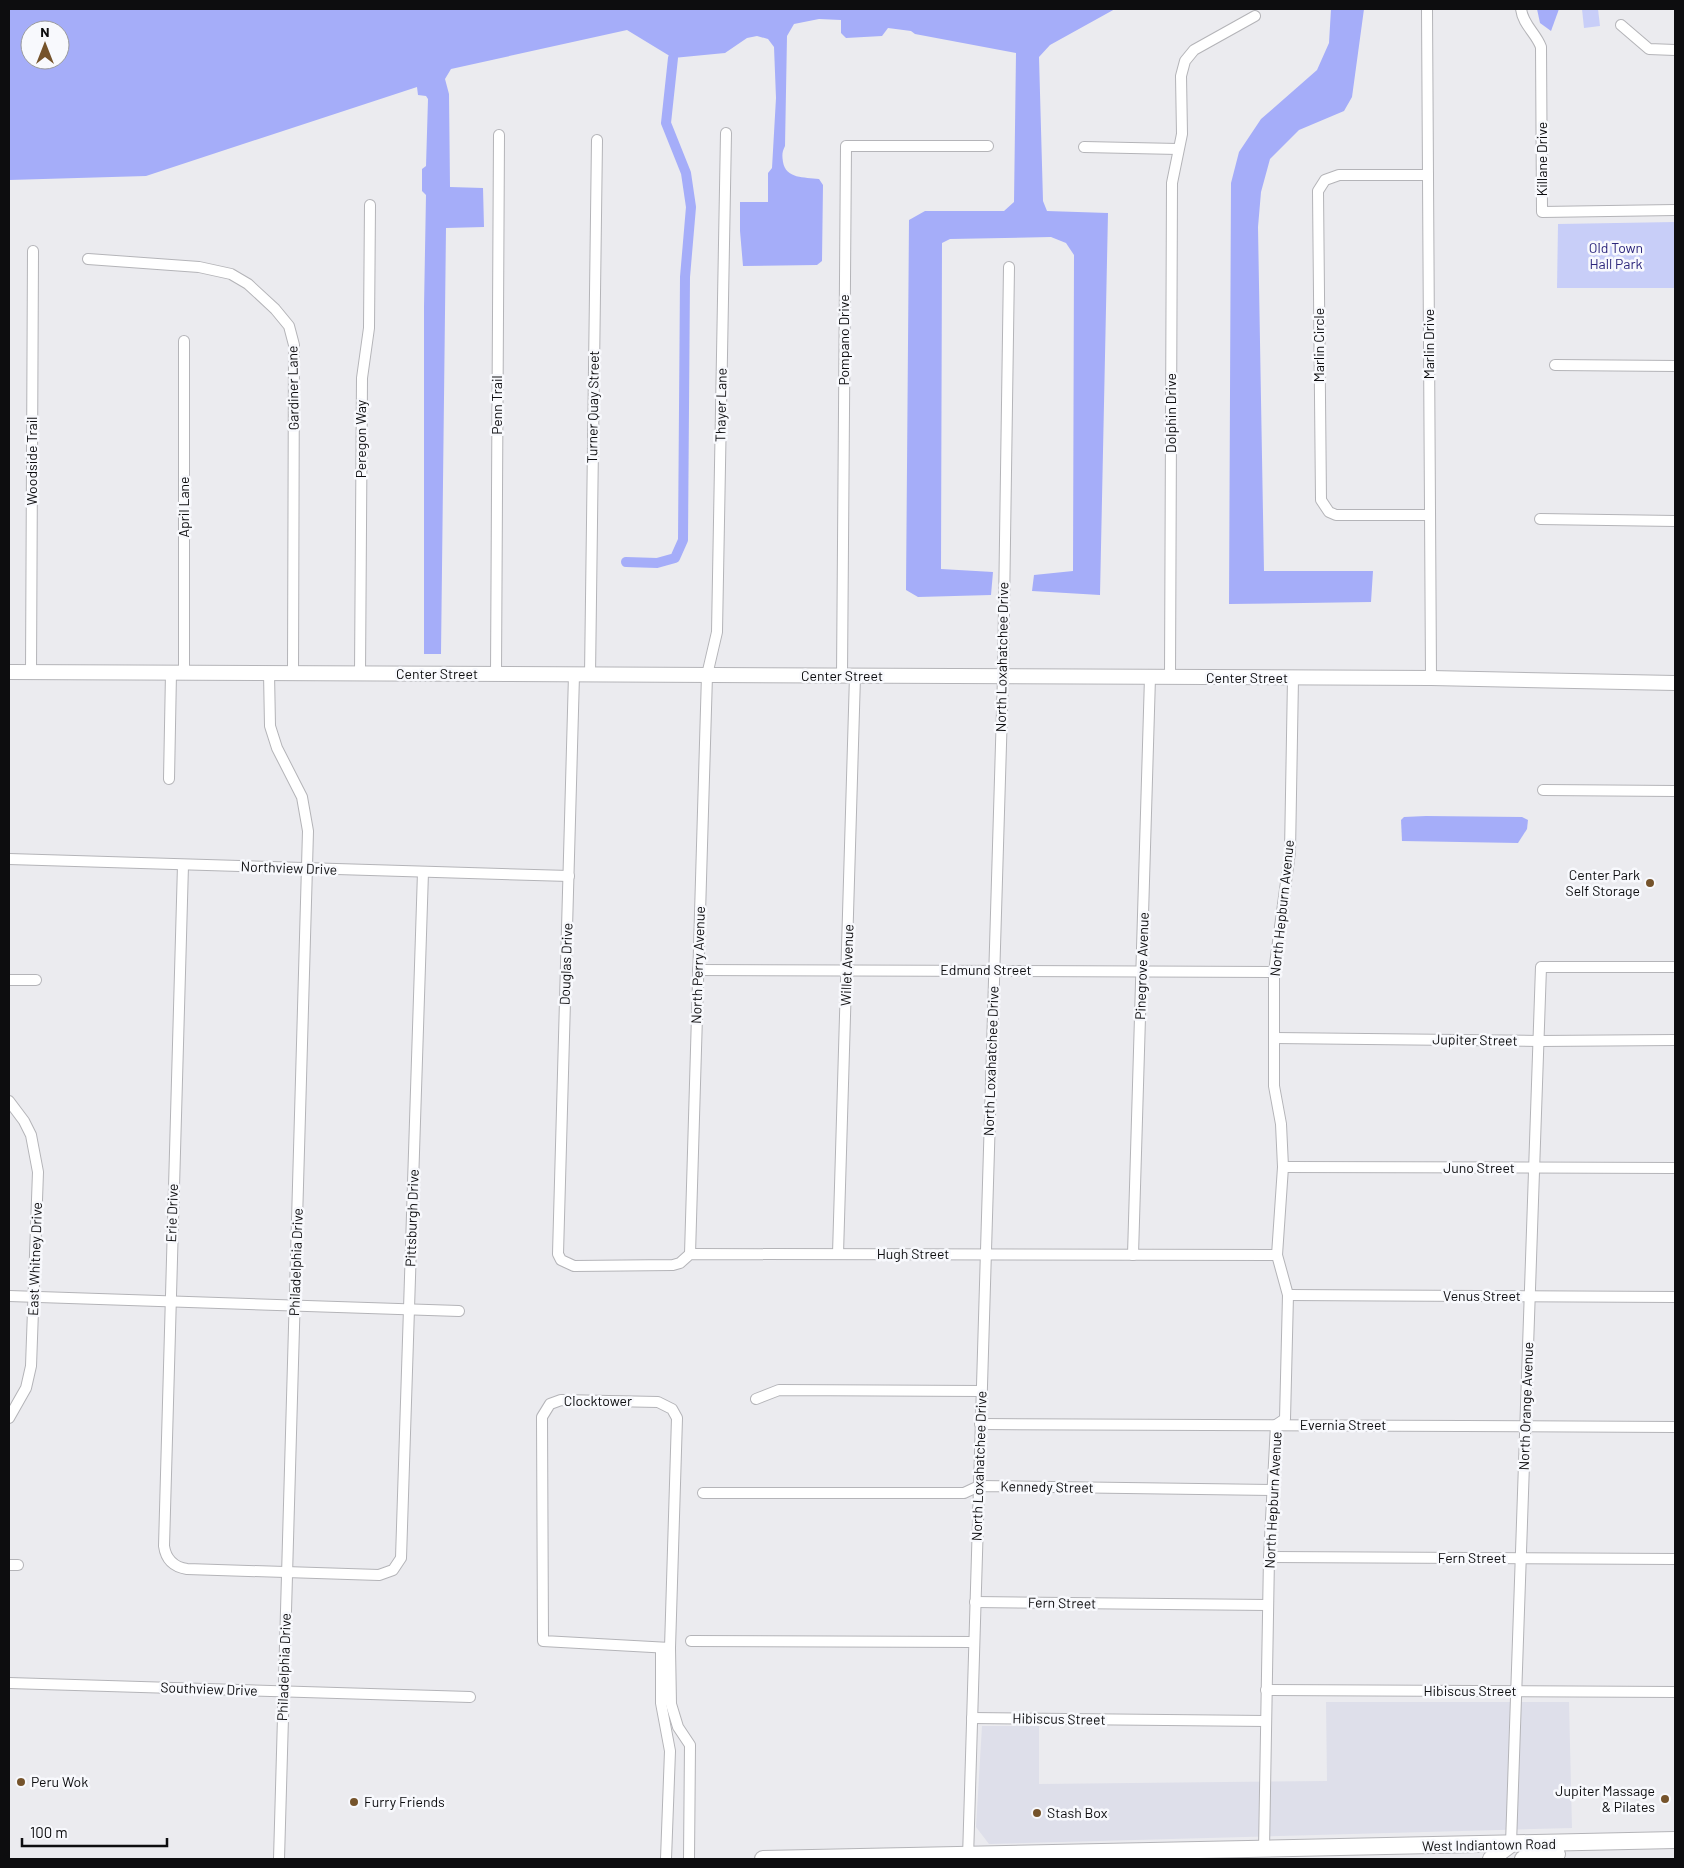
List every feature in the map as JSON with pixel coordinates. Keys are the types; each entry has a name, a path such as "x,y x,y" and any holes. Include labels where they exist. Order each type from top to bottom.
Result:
{"main road":[{"name":"West Indiantown Road","path":"764,1859 968,1857 1675,1840"},
{"path":"1523,1859 1548,1854 1640,1850 1655,1841"},
{"path":"1491,1859 1511,1844"}],"street":[{"name":"Marlin Drive","path":"1427,9 1431,678"},
{"name":"Killane Drive","path":"1521,9 1522,16 1531,32 1537,36 1541,48 1542,212 1675,210"},
{"name":"Dolphin Drive","path":"1170,677 1172,183 1182,134 1182,76 1185,60 1194,50 1255,16"},
{"path":"1621,26 1649,49 1675,50"},
{"name":"Thayer Lane","path":"706,675 717,632 726,133"},
{"name":"Penn Trail","path":"496,674 499,135"},
{"name":"Turner Quay Street","path":"590,675 596,140"},
{"name":"Pompano Drive","path":"849,676 846,146 988,146"},
{"path":"1084,147 1178,149"},
{"name":"Marlin Circle","path":"1428,175 1338,175 1325,180 1318,191 1321,500 1330,512 1336,515 1430,515"},
{"name":"Peregon Way","path":"360,674 362,378 369,328 370,205"},
{"name":"Woodside Trail","path":"31,672 33,251"},
{"name":"Gardiner Lane","path":"88,259 217,269 231,274 248,284 268,300 288,326 294,345 293,674"},
{"name":"North Loxahatchee Drive","path":"968,1857 1003,676 1009,267"},
{"name":"April Lane","path":"169,779 177,673 184,341"},
{"path":"1555,365 1675,366"},
{"path":"1540,520 1675,521"},
{"name":"Center Street","path":"9,672 1431,678 1675,683"},
{"name":"Philadelphia Drive","path":"269,673 270,726 277,748 297,784 307,818 308,868 279,1859"},
{"name":"Douglas Drive","path":"558,1254 574,675"},
{"name":"North Perry Avenue","path":"690,1254 706,675"},
{"name":"Willet Avenue","path":"838,1254 847,970 849,676"},
{"name":"Pinegrove Avenue","path":"1133,1255 1150,677"},
{"name":"North Hepburn Avenue","path":"1264,1850 1269,1558 1276,1425 1285,1419 1288,1295 1277,1255 1283,1167 1281,1124 1274,1086 1274,972 1290,852 1293,678"},
{"path":"1543,790 1675,791"},
{"name":"Northview Drive","path":"9,859 569,876"},
{"name":"Erie Drive","path":"183,864 164,1546 169,1560 174,1565 187,1569 287,1572"},
{"name":"Pittsburgh Drive","path":"287,1572 379,1575 398,1565 402,1551 423,872"},
{"name":"North Orange Avenue","path":"1511,1844 1541,967 1675,967"},
{"name":"Edmund Street","path":"698,970 1142,970 1274,972"},
{"path":"9,980 36,980"},
{"name":"Jupiter Street","path":"1275,1038 1539,1041 1675,1040"},
{"name":"East Whitney Drive","path":"9,1101 24,1121 36,1156 34,1297 30,1373 20,1401 9,1418"},
{"name":"Juno Street","path":"1283,1167 1675,1168"},
{"name":"Hugh Street","path":"558,1254 561,1260 574,1266 673,1265 680,1263 690,1254 1277,1255"},
{"name":"Venus Street","path":"1288,1295 1675,1297"},
{"path":"9,1296 459,1311"},
{"path":"756,1399 779,1390 981,1391"},
{"name":"Clocktower","path":"666,1648 543,1641 542,1417 550,1404 560,1400 658,1402 672,1409 677,1418 666,1648 661,1703 670,1751 666,1859"},
{"name":"Evernia Street","path":"980,1424 1675,1427"},
{"name":"Kennedy Street","path":"703,1493 964,1493 979,1486 1272,1490"},
{"name":"Fern Street","path":"1269,1558 1675,1559"},
{"name":"Fern Street","path":"976,1602 1268,1605"},
{"path":"691,1641 974,1642"},
{"name":"Clocktower","path":"666,1648 671,1704 678,1728 690,1745 688,1859"},
{"name":"Southview Drive","path":"9,1683 470,1697"},
{"name":"Hibiscus Street","path":"1266,1690 1675,1692"},
{"name":"Hibiscus Street","path":"972,1718 1266,1721"}],"shaded area":[{"path":"1326,1702 1569,1702 1572,1828 989,1844 976,1827 982,1726 1039,1726 1039,1784 1327,1781"}],"green space":[{"path":"1582,9 1598,9 1600,26 1584,28"},
{"name":"Old Town Hall Park","path":"1675,222 1675,288 1557,288 1558,224"}],"water":[{"path":"9,9 1115,9 1050,45 1039,57 1043,201 1047,211 1108,213 1100,595 1032,591 1034,575 1073,571 1074,255 1066,243 1051,237 950,239 942,243 941,569 993,572 991,595 918,597 906,590 909,220 925,211 1004,211 1014,202 1016,53 888,28 882,36 846,38 841,33 841,20 819,19 794,24 787,36 785,146 782,157 788,172 796,176 819,179 823,185 822,261 817,265 743,266 740,202 768,202 768,173 772,168 776,98 774,47 768,39 757,36 747,38 725,53 673,58 627,30 451,69 445,79 449,94 450,187 483,188 484,227 446,228 441,654 424,654 424,307 426,195 422,191 422,169 426,166 428,99 426,96 418,95 417,87 146,176 9,180"},
{"path":"1331,9 1364,9 1352,97 1344,111 1299,130 1270,159 1261,192 1258,227 1264,571 1373,571 1371,602 1229,604 1231,183 1239,152 1261,119 1317,70 1329,43"},
{"path":"1537,9 1559,9 1551,31 1540,23"},
{"path":"1404,817 1522,817 1528,820 1527,829 1518,843 1402,841 1401,820"}],"waterway":[{"path":"626,562 657,563 675,558 683,540 685,277 691,207 686,173 666,123 673,58"}],"place":[{"name":"Center Park Self Storage","path":"1650,883"},
{"name":"Peru Wok","path":"21,1782"},
{"name":"Jupiter Massage & Pilates","path":"1665,1799"},
{"name":"Furry Friends","path":"354,1802"},
{"name":"Stash Box","path":"1037,1813"}]}
